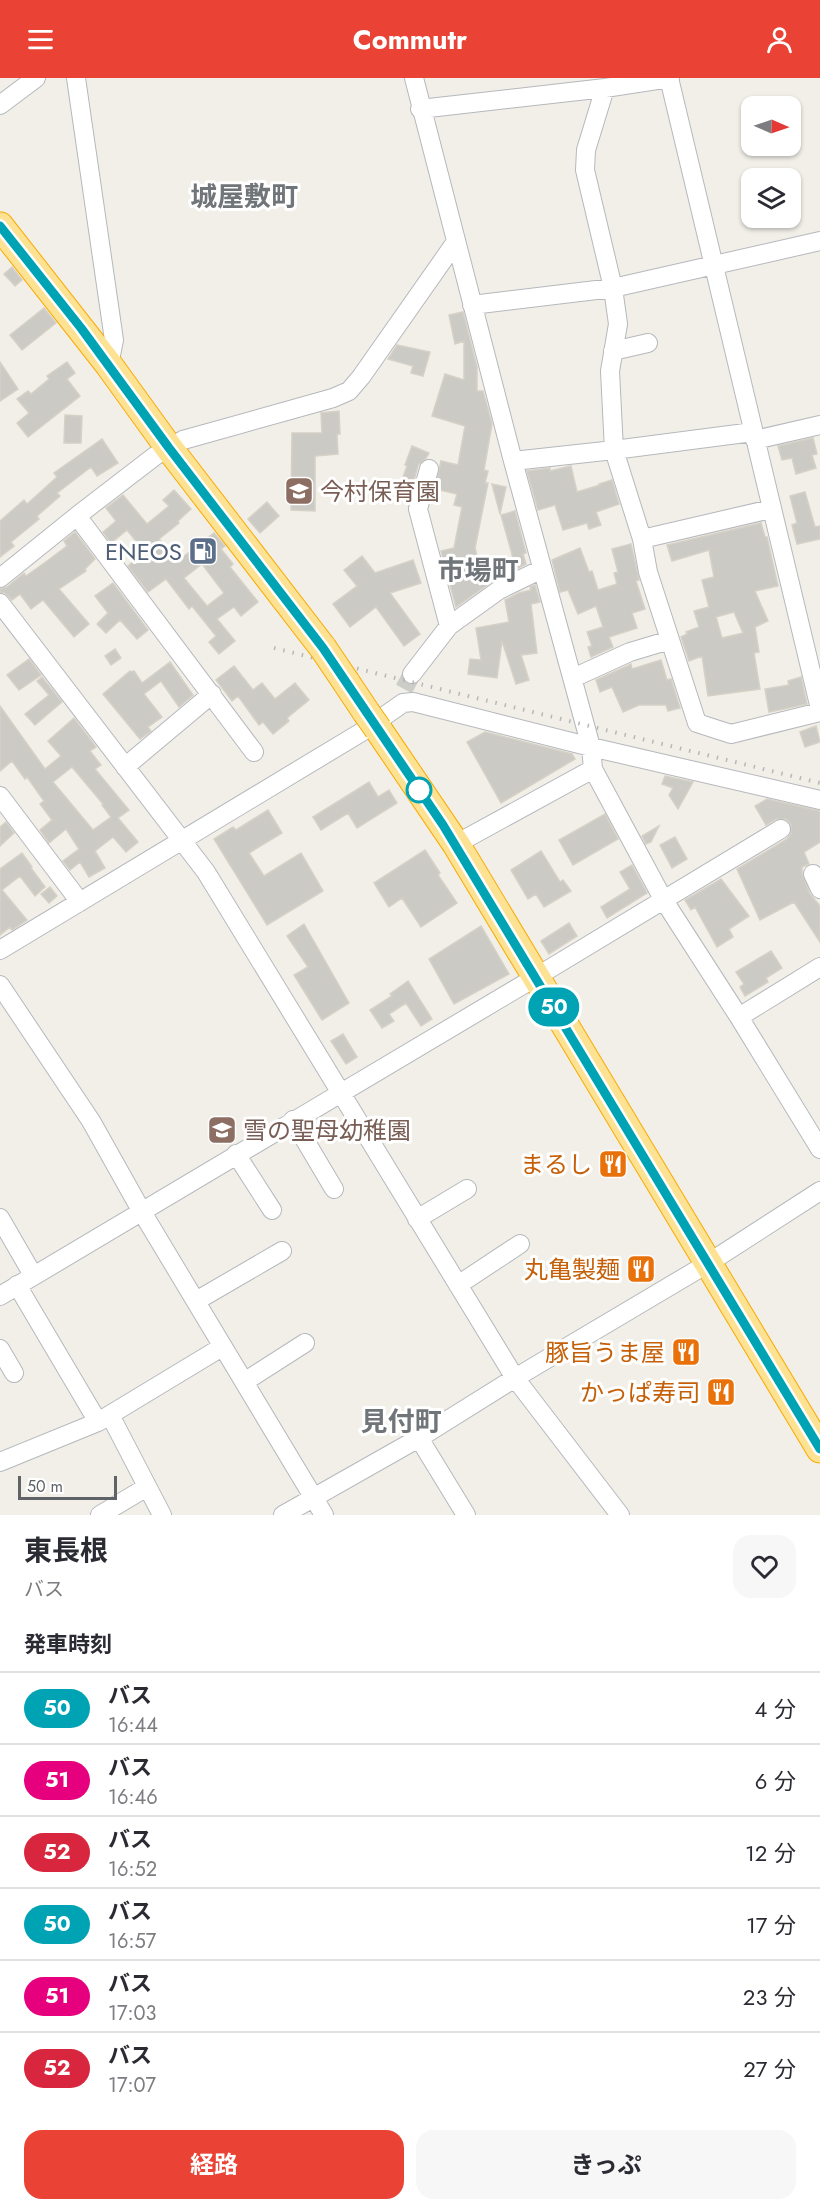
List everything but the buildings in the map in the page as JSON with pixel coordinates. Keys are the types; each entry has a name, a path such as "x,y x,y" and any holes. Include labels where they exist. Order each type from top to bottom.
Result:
{"highway":[{"path":"0,226 109,365 169,448 323,648 456,844 820,1449"}],"street":[{"path":"0,105 36,78"},
{"path":"76,78 114,340 109,365"},
{"path":"414,78 420,109 513,461 591,747 593,769 663,899 740,1017 820,1149"},
{"path":"420,109 605,88 670,78 820,711 731,734 697,723 648,572 642,539 614,450 610,371 618,324 613,288 585,170 586,150 605,88"},
{"path":"472,305 613,288 820,240"},
{"path":"0,578 155,456 183,440 333,398 349,391 456,243"},
{"path":"613,351 648,343"},
{"path":"513,461 754,436 820,425"},
{"path":"429,469 418,509 449,626"},
{"path":"642,539 771,509"},
{"path":"77,516 254,752"},
{"path":"412,674 449,626 499,590 542,569"},
{"path":"0,603 206,872 515,1378 620,1515"},
{"path":"573,678 630,652 670,640"},
{"path":"125,767 212,694"},
{"path":"0,950 360,733 403,703 413,702 591,747 820,800"},
{"path":"456,844 593,769"},
{"path":"0,796 80,902"},
{"path":"0,1296 781,829"},
{"path":"740,1017 820,967"},
{"path":"0,985 91,1121 142,1212 324,1515"},
{"path":"293,1120 334,1189"},
{"path":"236,1154 272,1210"},
{"path":"417,1219 467,1189"},
{"path":"283,1515 419,1438 707,1264 820,1191"},
{"path":"0,1218 33,1275"},
{"path":"458,1285 520,1244"},
{"path":"196,1301 282,1251"},
{"path":"17,1285 147,1486 162,1515"},
{"path":"244,1382 305,1343"},
{"path":"0,1462 104,1418 222,1347"},
{"path":"0,1349 14,1373"},
{"path":"419,1438 466,1515"},
{"path":"100,1515 147,1486"}],"tunnel":[{"path":"404,689 412,674"}],"railway":[{"path":"274,648 820,783"}],"bus line":[{"name":"50","path":"0,226 52,290 169,448 323,648 456,844 820,1449"}],"place":[{"name":"今村保育園","path":"299,491"},
{"name":"ENEOS","path":"203,551"},
{"name":"雪の聖母幼稚園","path":"222,1130"},
{"name":"まるし","path":"613,1164"},
{"name":"丸亀製麺","path":"641,1269"},
{"name":"豚旨うま屋","path":"686,1352"},
{"name":"かっぱ寿司","path":"721,1392"}],"district":[{"name":"城屋敷町","path":"244,196"},
{"name":"市場町","path":"478,570"},
{"name":"見付町","path":"401,1421"}]}
